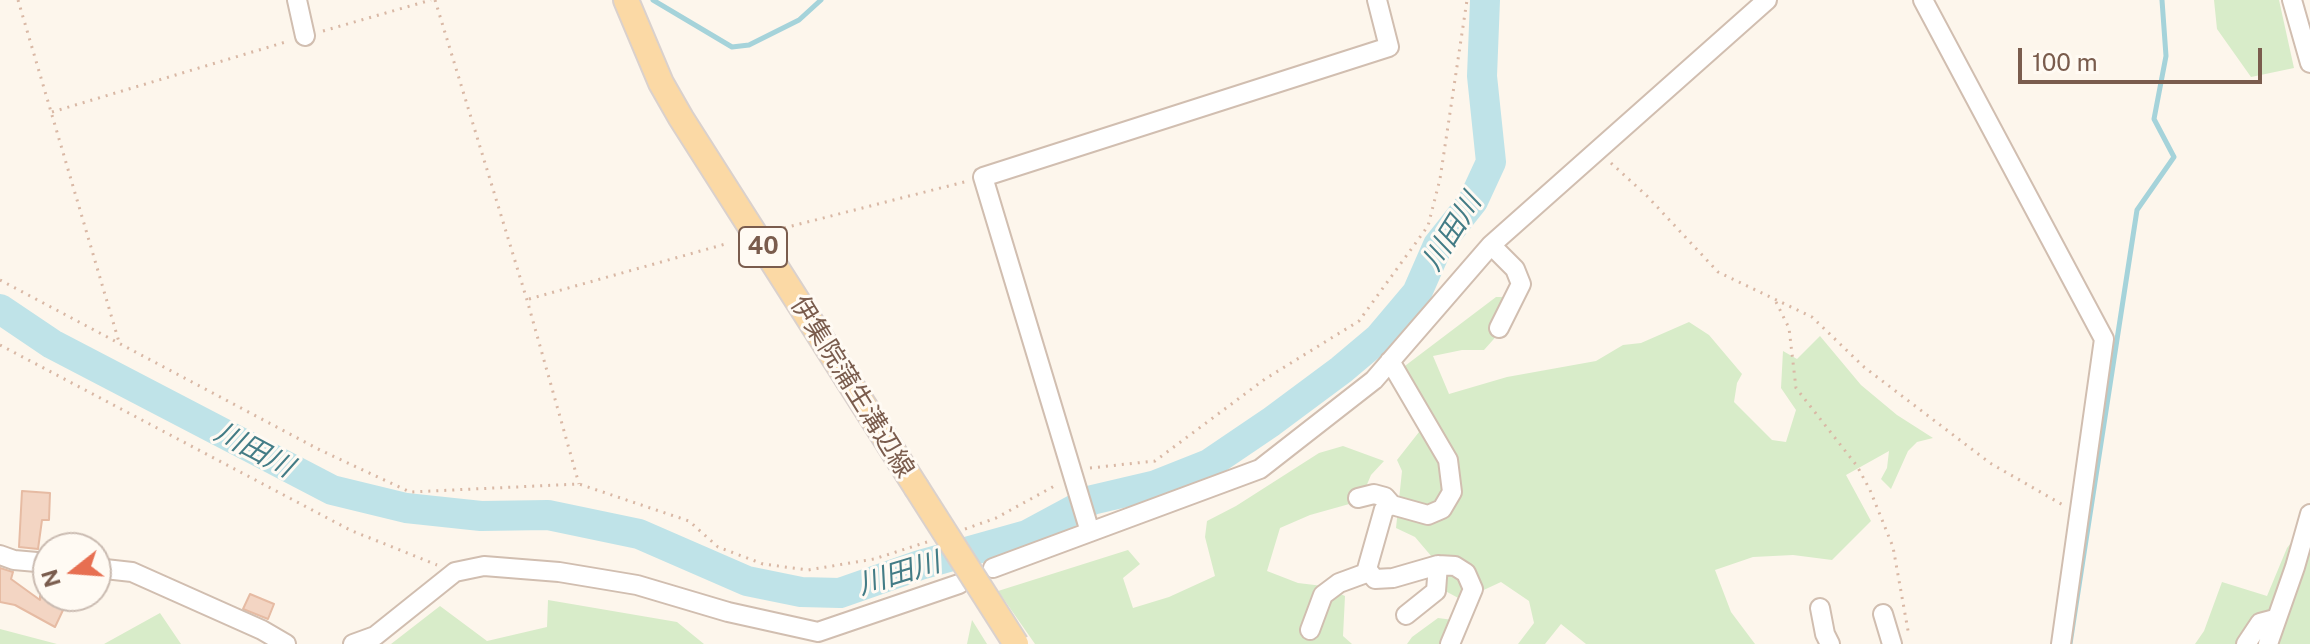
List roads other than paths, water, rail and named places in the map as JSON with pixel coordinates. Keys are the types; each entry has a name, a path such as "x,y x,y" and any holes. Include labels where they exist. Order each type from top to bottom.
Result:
{"main road":[{"name":"伊集院蒲生溝辺線","path":"626,0 661,83 681,118 1016,644"}],"street":[{"path":"297,0 305,36"},
{"path":"1090,532 983,177 1389,47 1377,0"},
{"path":"993,568 1260,469 1374,380 1491,245 1767,0"},
{"path":"1923,0 2104,339 2061,644"},
{"path":"2292,0 2310,63"},
{"path":"1491,245 1515,269 1521,284 1499,328"},
{"path":"1358,498 1374,494 1385,497 1392,505 1428,515 1442,509 1452,492 1448,460 1390,361"},
{"path":"1392,505 1384,509 1367,569 1375,579 1393,578 1438,565 1455,566 1466,573 1473,589 1450,644"},
{"path":"2268,644 2310,514"},
{"path":"0,555 32,562"},
{"path":"1406,615 1436,591 1438,565"},
{"path":"353,644 375,636 455,572 484,566 559,572 637,585 728,612 818,632 959,584"},
{"path":"112,570 132,572 262,630 286,644"},
{"path":"1310,630 1323,595 1339,583 1369,572"},
{"path":"1820,608 1825,634 1831,644"},
{"path":"1883,614 1892,644"},
{"path":"1831,644 1837,618"},
{"path":"2246,644 2260,623 2275,619"}],"waterway":[{"path":"653,0 732,47 749,45 799,20 821,0"},
{"name":"川田川","path":"0,309 52,344 332,490 406,508 481,516 548,515 639,534 747,581 801,592 840,593 920,565 1027,535 1092,500 1156,485 1209,464 1271,422 1379,338 1417,293 1438,245 1473,201 1491,162 1482,76 1485,0"},
{"path":"2070,644 2137,210 2174,157 2154,119 2166,56 2162,0"}]}
